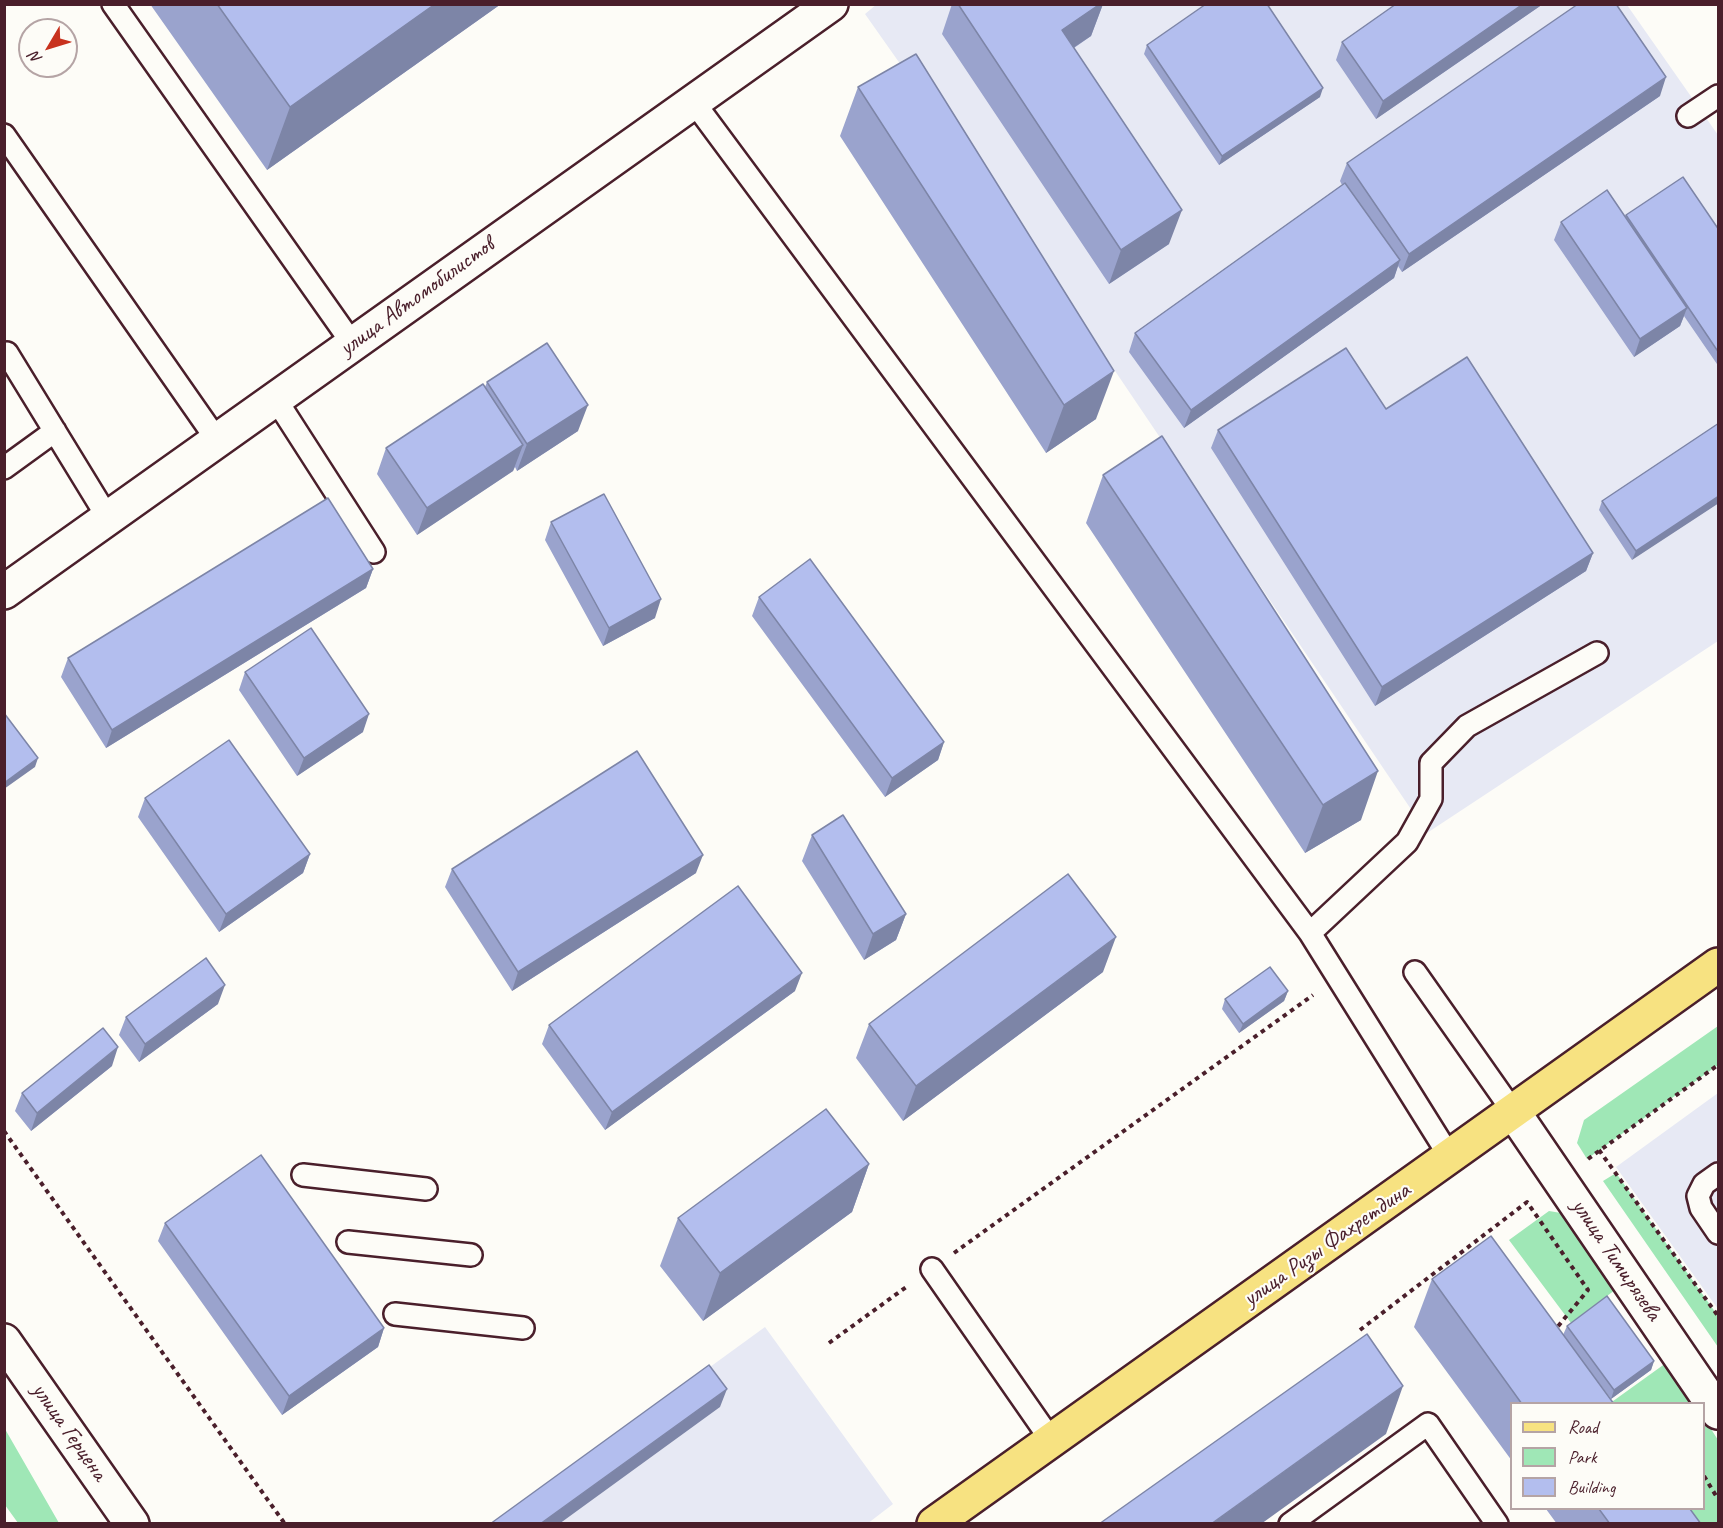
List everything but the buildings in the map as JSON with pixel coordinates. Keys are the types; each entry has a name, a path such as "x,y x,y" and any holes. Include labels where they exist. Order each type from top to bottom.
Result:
{"main road":[{"name":"улица Ризы Фахретдина","path":"934,1524 1450,1157 1512,1110 1719,965"}],"street":[{"name":"улица Автомобилистов","path":"4,592 825,6"},
{"name":"улица Тимирязева","path":"1512,1110 1719,1412"},
{"name":"улица Герцена","path":"10,1362 132,1524"}],"lane":[{"path":"113,4 352,343"},
{"path":"1688,116 1719,96"},
{"path":"693,101 1310,933 1450,1157"},
{"path":"4,135 217,440"},
{"path":"4,355 6,353 108,518"},
{"path":"275,398 374,552"},
{"path":"4,468 55,431"},
{"path":"1310,933 1407,842 1431,799 1431,763 1467,726 1597,653"},
{"path":"1415,972 1512,1110"},
{"path":"1719,1174 1704,1184 1698,1196 1701,1208 1719,1233"},
{"path":"303,1175 426,1189"},
{"path":"348,1242 471,1255"},
{"path":"932,1269 1051,1440"},
{"path":"395,1314 523,1328"},
{"path":"1290,1524 1428,1424 1497,1524"}],"path":[{"path":"829,1343 1314,995"},
{"path":"1587,1159 1719,1065"},
{"path":"4,1131 285,1524"},
{"path":"1599,1150 1719,1316"},
{"path":"1360,1330 1527,1202 1588,1290 1551,1335"},
{"path":"1480,1239 1486,1247"},
{"path":"1705,1478 1719,1499"}],"shaded area":[{"path":"877,4 1627,5 1718,135 1718,641 1427,833 1082,322 865,14"},
{"path":"1718,1093 1718,1309 1616,1167"},
{"path":"765,1327 893,1504 867,1524 494,1524"}],"green space":[{"path":"1718,1026 1718,1065 1587,1159 1577,1143 1584,1120"},
{"path":"1616,1173 1718,1316 1718,1347 1603,1181"},
{"path":"1549,1211 1561,1213 1615,1290 1571,1323 1509,1240"},
{"path":"1666,1363 1693,1402 1612,1402"},
{"path":"1705,1420 1718,1440 1718,1523 1684,1523 1674,1510 1705,1510"},
{"path":"4,1429 59,1523 18,1523 5,1505"}]}
